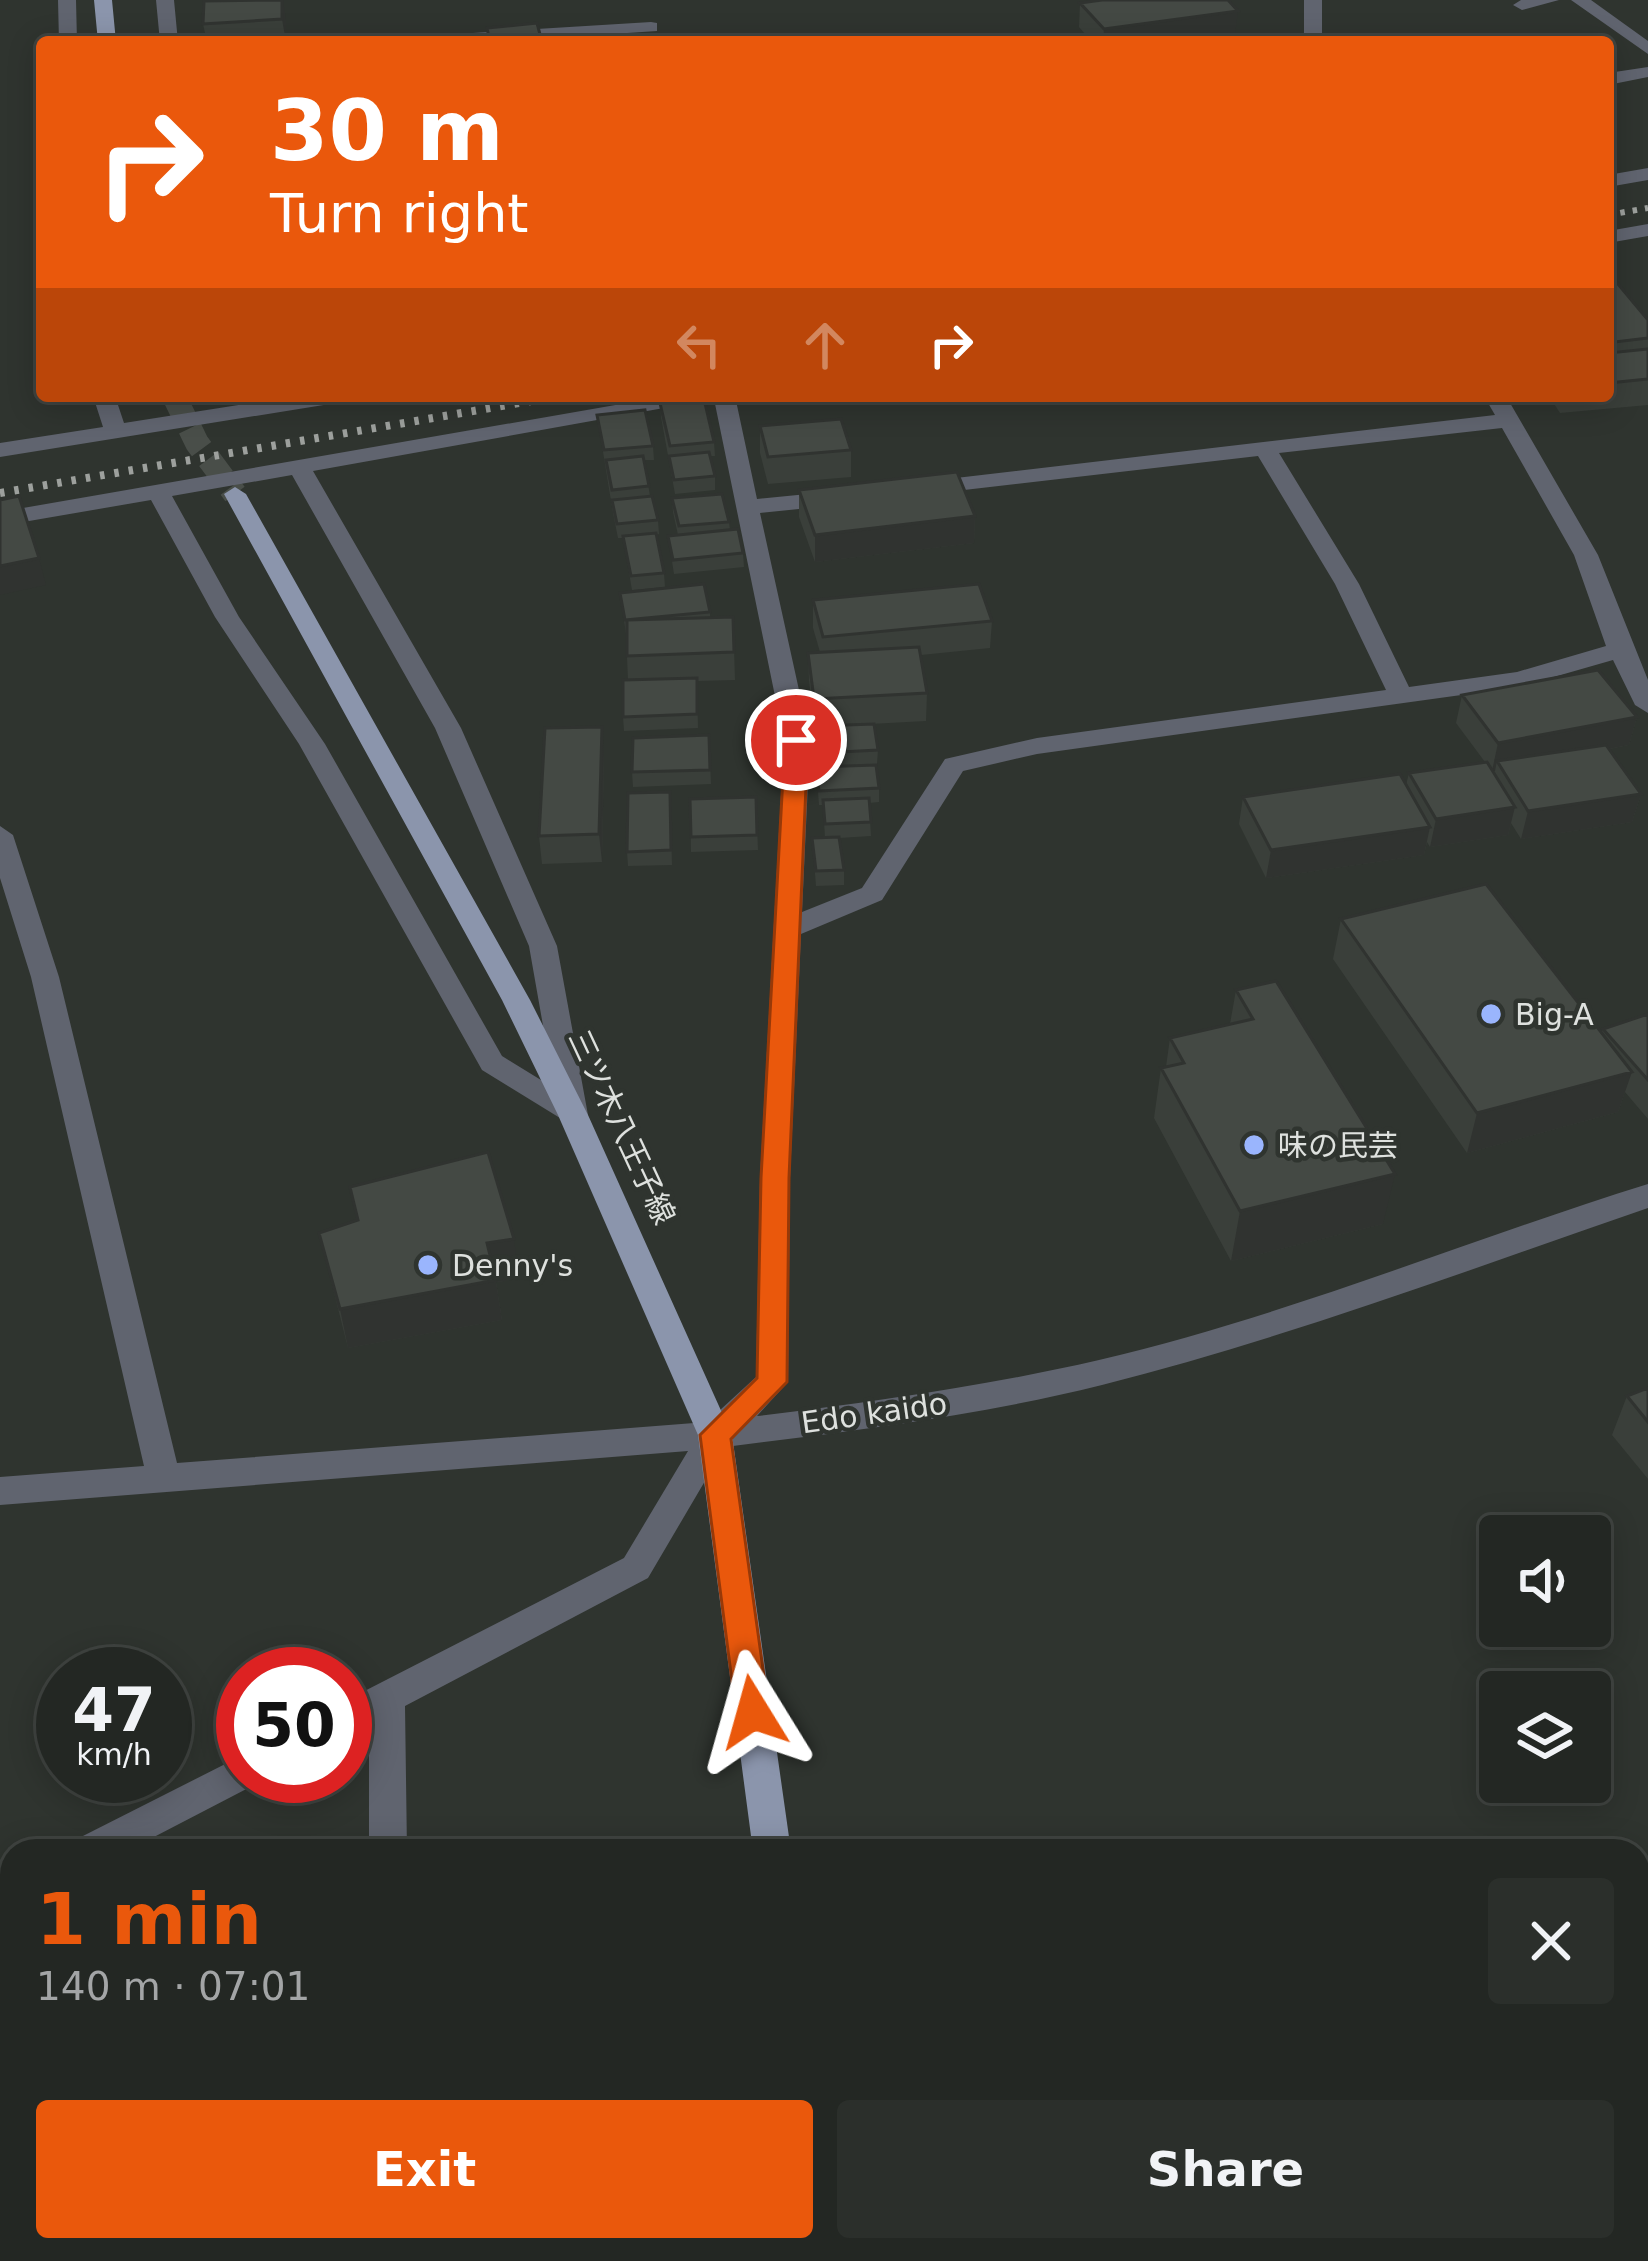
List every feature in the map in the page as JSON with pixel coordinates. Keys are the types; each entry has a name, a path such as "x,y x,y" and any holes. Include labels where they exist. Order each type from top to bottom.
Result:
{"main road":[{"path":"103,0 106,36"},
{"name":"三ツ木八王子線","path":"235,494 516,1000 573,1114 715,1435 770,1839"}],"street":[{"path":"67,0 68,36"},
{"path":"165,0 169,36"},
{"path":"1313,0 1313,36"},
{"path":"1522,5 1550,0"},
{"path":"1580,0 1648,49"},
{"path":"505,36 651,27"},
{"path":"1614,78 1648,72"},
{"path":"1614,180 1648,174"},
{"path":"1614,236 1648,230"},
{"path":"106,402 115,431"},
{"path":"0,451 262,402"},
{"path":"0,519 672,402"},
{"path":"372,1705 636,1568 715,1435 772,1382 775,1178 796,740 725,402"},
{"path":"1499,402 1586,555 1620,650 1648,705"},
{"path":"748,507 1512,420"},
{"path":"1266,450 1347,584 1400,693"},
{"path":"301,468 448,728 543,946 573,1114"},
{"path":"158,492 227,617 312,743 493,1063 573,1114"},
{"path":"790,928 872,894 954,765 1036,746 1519,679 1620,650"},
{"path":"0,835 45,977 163,1477"},
{"name":"Edo kaido","path":"0,1491 715,1435 916,1410 1102,1372 1312,1311 1648,1196"},
{"path":"387,1697 388,1839"},
{"path":"112,1839 216,1786"}],"building":[{"path":"282,0 282,19 203,24 204,1"},
{"path":"1228,0 1238,11 1104,29 1080,3"},
{"path":"537,23 540,36 489,36 487,28"},
{"path":"1614,279 1648,320 1648,338 1615,342"},
{"path":"1648,349 1648,379 1614,382 1614,352"},
{"path":"705,402 714,442 670,446 660,403"},
{"path":"645,410 653,446 604,450 597,415"},
{"path":"841,419 851,450 768,457 760,426"},
{"path":"709,452 715,476 674,480 669,456"},
{"path":"643,456 649,486 612,490 606,460"},
{"path":"957,472 975,516 815,535 799,490"},
{"path":"722,494 729,522 679,526 672,498"},
{"path":"19,496 39,558 0,566 0,500"},
{"path":"652,496 658,520 617,524 612,500"},
{"path":"738,529 743,553 673,560 668,536"},
{"path":"656,533 664,573 631,576 623,536"},
{"path":"704,584 710,612 625,620 620,593"},
{"path":"979,584 992,621 823,637 813,600"},
{"path":"733,617 734,652 627,656 627,620"},
{"path":"919,647 927,693 814,699 808,653"},
{"path":"1598,670 1637,717 1498,743 1462,695"},
{"path":"697,678 697,714 623,717 623,680"},
{"path":"874,724 878,750 821,753 818,726"},
{"path":"602,727 599,834 539,836 545,728"},
{"path":"709,735 710,770 632,772 633,738"},
{"path":"1606,745 1641,794 1528,811 1497,761"},
{"path":"1487,762 1515,807 1436,819 1409,773"},
{"path":"876,765 879,788 819,791 816,767"},
{"path":"1400,774 1430,827 1271,850 1243,797"},
{"path":"670,792 671,850 627,852 628,793"},
{"path":"756,797 757,835 691,837 690,799"},
{"path":"869,798 871,822 825,824 823,800"},
{"path":"839,837 844,870 816,871 812,838"},
{"path":"1486,884 1632,1072 1477,1113 1341,919"},
{"path":"1276,981 1395,1174 1240,1211 1161,1068 1184,1063 1170,1038 1253,1019 1236,990"},
{"path":"1648,1014 1648,1080 1603,1029"},
{"path":"488,1152 514,1239 487,1243 496,1280 340,1309 319,1233 358,1220 350,1187"},
{"path":"1648,1388 1648,1422 1627,1396"}],"tunnel":[{"path":"177,402 197,443 235,494"}],"railway":[{"path":"1614,214 1648,208"},
{"path":"0,493 525,402"}],"place":[{"name":"Big-A","path":"1491,1014"},
{"name":"味の民芸","path":"1254,1145"},
{"name":"Denny's","path":"428,1265"}],"route":[{"path":"753,1712 715,1435 772,1382 775,1178 796,740"}]}
